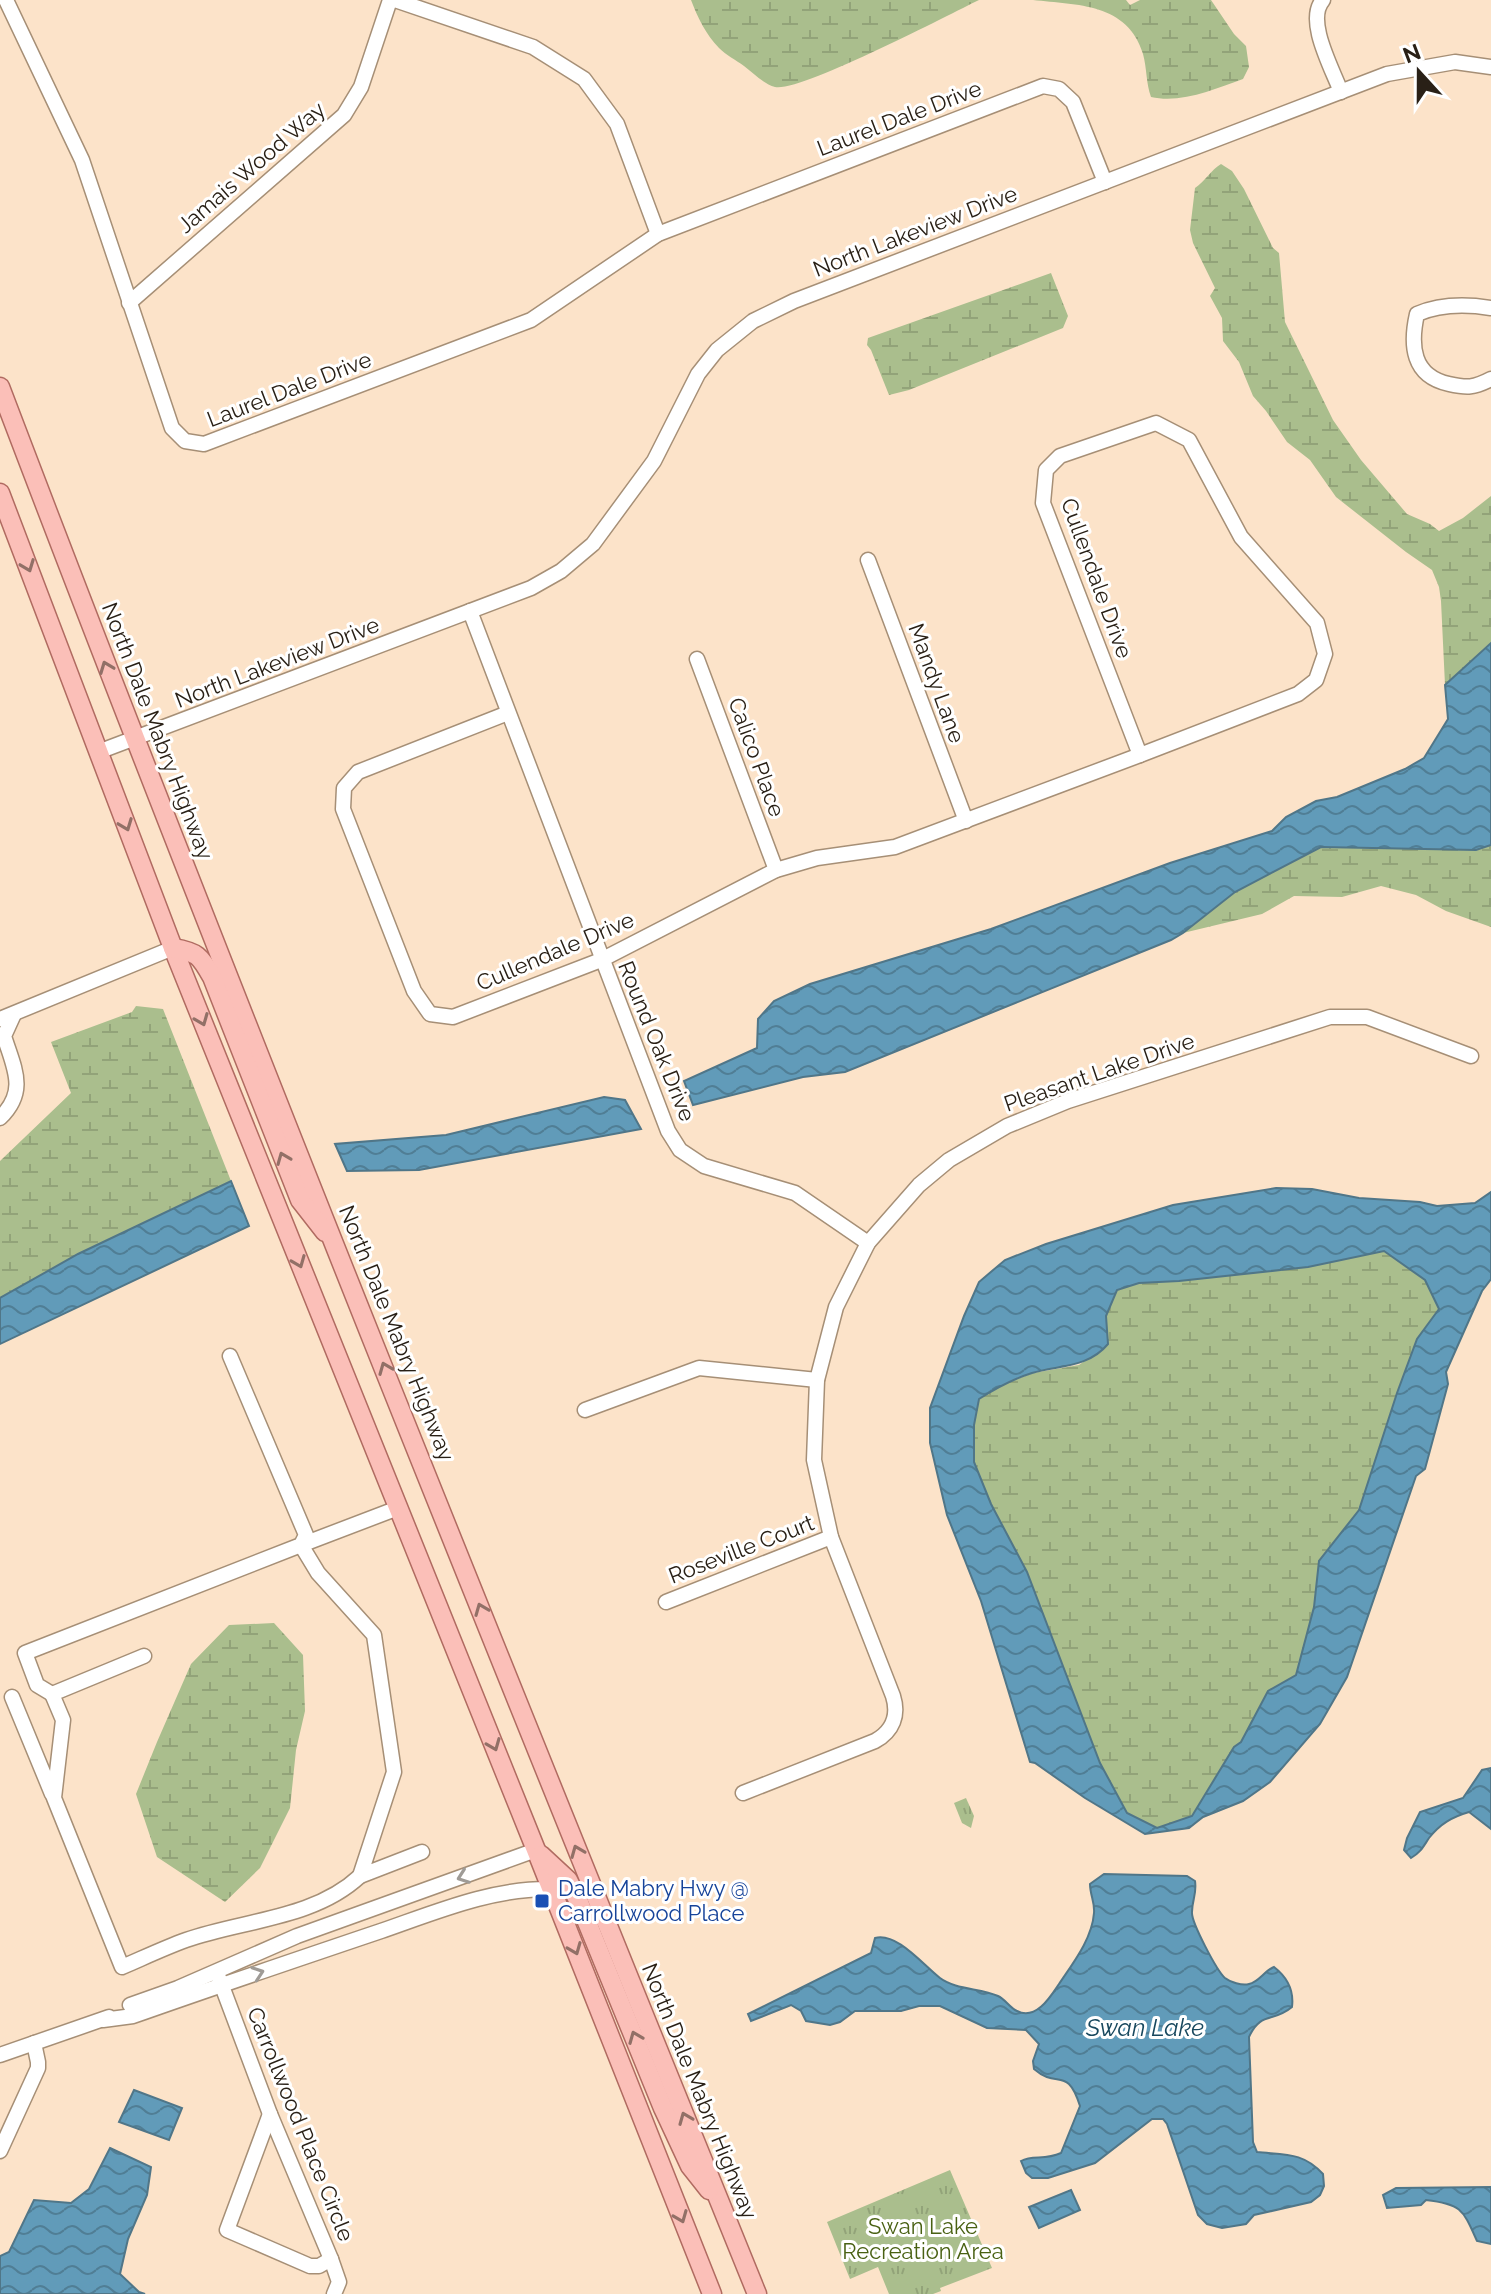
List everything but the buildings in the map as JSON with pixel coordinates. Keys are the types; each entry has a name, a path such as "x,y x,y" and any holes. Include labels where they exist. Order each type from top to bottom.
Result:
{"main road":[{"name":"North Dale Mabry Highway","path":"0,387 134,740 561,1812 757,2294"},
{"path":"0,493 173,948 712,2294"},
{"path":"173,948 191,951 200,958 212,977 300,1200 337,1248"},
{"path":"536,1850 568,1880 690,2166 721,2205"}],"street":[{"name":"Laurel Dale Drive","path":"6,0 82,160 172,428 185,441 204,444 531,320 658,234 1043,86 1059,89 1073,102 1105,182"},
{"name":"Jamais Wood Way","path":"129,303 344,115 361,87 393,0"},
{"path":"393,0 533,47 584,79 617,124 658,234"},
{"path":"1323,0 1317,7 1316,25 1341,92"},
{"name":"North Lakeview Drive","path":"98,752 531,588 561,571 593,544 654,461 698,374 717,350 753,321 794,301 1387,74 1455,62 1491,67"},
{"path":"1491,308 1460,305 1430,308 1417,314 1412,335 1418,360 1432,378 1469,388 1491,379"},
{"name":"Cullendale Drive","path":"508,713 358,772 344,788 343,809 414,991 430,1014 453,1017 601,960 776,870 817,858 895,847 1140,755 1298,694 1316,680 1325,654 1317,623 1241,537 1189,440 1156,423 1060,456 1046,470 1043,503 1140,755"},
{"name":"Mandy Lane","path":"868,560 966,821"},
{"name":"Round Oak Drive","path":"470,611 668,1131 680,1150 704,1166 795,1193 868,1243"},
{"name":"Calico Place","path":"697,659 776,870"},
{"path":"0,1118 12,1107 19,1082 4,1036 7,1017 173,948"},
{"name":"Pleasant Lake Drive","path":"743,1793 875,1741 886,1733 894,1720 893,1696 831,1537 814,1460 817,1380 836,1307 868,1243 919,1185 949,1160 1007,1126 1068,1101 1330,1017 1367,1017 1471,1056"},
{"path":"230,1356 306,1535 301,1545"},
{"path":"585,1410 699,1368 817,1380"},
{"path":"54,1798 63,1720 52,1694 37,1685 25,1653 398,1508"},
{"name":"Roseville Court","path":"666,1602 831,1537"},
{"path":"301,1545 318,1573 374,1635 394,1772 360,1876"},
{"path":"52,1694 144,1656"},
{"path":"12,1697 122,1967 187,1940 288,1914 344,1891 360,1876 422,1852"},
{"path":"103,2020 133,2016 219,1978 297,1936 536,1850"},
{"path":"0,2055 103,2020 156,1987 181,1979 219,1978 308,1955 504,1891 551,1889"},
{"path":"409,1896 417,1919"},
{"path":"288,1914 308,1955"},
{"name":"Carrollwood Place Circle","path":"219,1978 270,2114 331,2259 339,2282 334,2294"},
{"path":"0,2151 38,2068 34,2043"},
{"path":"270,2114 227,2230 310,2266 319,2266 331,2259"}],"green space":[{"path":"691,0 979,0 842,66 789,86 775,87 719,48 702,25"},
{"path":"1033,0 1126,0 1130,5 1140,0 1211,0 1246,46 1249,67 1243,79 1209,91 1174,99 1151,97 1143,54 1136,37 1126,25 1099,10"},
{"path":"1221,164 1232,171 1244,189 1273,248 1279,253 1285,322 1333,420 1361,460 1407,514 1439,531 1463,518 1491,496 1491,643 1445,685 1441,601 1432,570 1336,497 1310,460 1287,442 1253,396 1239,362 1223,341 1222,318 1210,296 1215,288 1190,230 1195,188"},
{"path":"1051,273 1068,316 1063,328 909,390 889,395 867,345 868,338"},
{"path":"1491,845 1491,927 1446,911 1416,895 1381,886 1342,897 1294,896 1262,914 1183,933 1235,892 1321,847 1476,850"},
{"path":"136,1006 163,1009 231,1181 78,1254 0,1298 0,1161 71,1093 51,1042 132,1012"},
{"path":"1384,1251 1425,1280 1439,1309 1417,1339 1359,1510 1319,1561 1314,1607 1296,1676 1268,1691 1241,1742 1192,1816 1157,1828 1127,1813 1100,1763 1027,1572 991,1504 974,1462 974,1425 979,1398 1033,1373 1079,1365 1108,1344 1106,1316 1117,1290 1139,1283 1308,1267"},
{"path":"274,1623 303,1655 305,1711 296,1750 290,1808 260,1868 225,1902 157,1857 136,1794 191,1664 229,1625"},
{"path":"966,1798 974,1816 971,1828 962,1823 954,1803"},
{"name":"Swan Lake Recreation Area","path":"950,2170 992,2268 940,2288 941,2291 933,2294 889,2294 878,2267 850,2279 827,2222"}],"water":[{"path":"1491,643 1491,845 1476,850 1321,847 1235,892 1171,940 845,1072 803,1077 693,1105 684,1081 757,1048 758,1019 774,1001 810,984 991,929 1170,863 1272,831 1286,817 1316,801 1337,797 1424,758 1448,719 1445,685"},
{"path":"604,1097 625,1100 641,1129 419,1170 347,1171 335,1144 446,1135"},
{"path":"231,1181 249,1226 0,1344 0,1298 78,1254"},
{"path":"1276,1188 1312,1189 1359,1198 1437,1206 1475,1203 1491,1192 1491,1279 1482,1291 1446,1372 1448,1384 1425,1469 1416,1476 1347,1677 1320,1724 1270,1782 1243,1801 1203,1817 1189,1828 1145,1834 1030,1762 981,1601 947,1515 930,1443 930,1408 979,1282 1005,1260 1046,1244 1173,1205","holes":["1384,1251 1425,1280 1439,1309 1417,1339 1359,1510 1319,1561 1314,1607 1296,1675 1268,1691 1241,1742 1234,1747 1192,1816 1157,1828 1127,1813 1100,1763 1027,1572 991,1504 974,1462 974,1425 979,1399 1018,1378 1082,1362 1100,1352 1108,1344 1106,1316 1117,1290 1139,1283 1308,1267"]},
{"path":"1491,1768 1491,1829 1469,1812 1463,1814 1438,1829 1411,1858 1404,1850 1420,1812 1463,1798 1482,1770"},
{"name":"Swan Lake","path":"1104,1874 1187,1876 1195,1881 1192,1912 1196,1926 1221,1974 1243,1984 1256,1981 1274,1967 1283,1975 1291,1990 1292,2007 1263,2020 1249,2037 1253,2142 1257,2152 1301,2158 1323,2174 1324,2186 1320,2195 1311,2202 1254,2215 1246,2224 1222,2228 1207,2224 1198,2215 1163,2119 1152,2119 1095,2163 1048,2178 1032,2178 1021,2161 1061,2153 1080,2106 1071,2086 1034,2069 1033,2061 1039,2044 1026,2030 987,2028 940,2006 919,2006 901,2011 855,2011 830,2025 806,2021 801,2011 791,2005 751,2021 748,2014 871,1953 875,1938 883,1937 901,1945 946,1982 991,1993 1001,1997 1017,2011 1030,2013 1047,2000 1081,1950 1090,1932 1094,1913 1090,1884"},
{"path":"134,2090 182,2108 169,2140 119,2122"},
{"path":"110,2148 151,2167 147,2195 128,2239 120,2274 145,2294 0,2294 0,2256 9,2252 34,2200 71,2203 89,2189"},
{"path":"1491,2187 1491,2244 1477,2241 1464,2215 1454,2207 1426,2200 1421,2205 1387,2208 1383,2195 1396,2188"},
{"path":"1071,2190 1080,2210 1039,2228 1029,2207"}],"place":[{"name":"Dale Mabry Hwy @ Carrollwood Place","path":"542,1901"}]}
